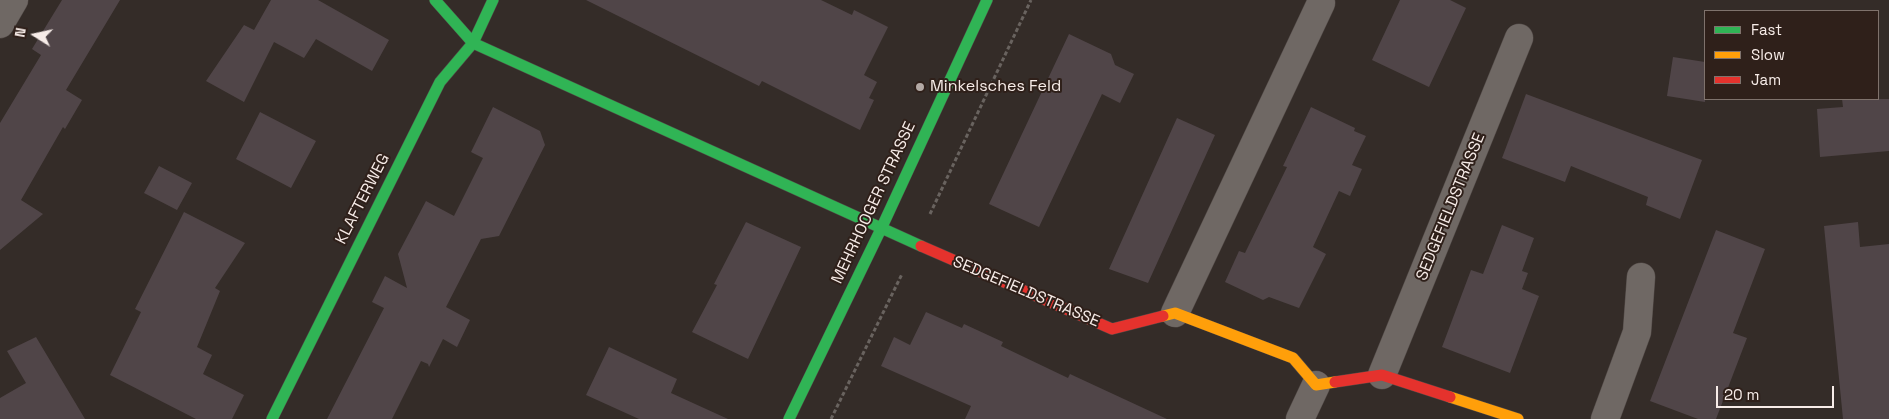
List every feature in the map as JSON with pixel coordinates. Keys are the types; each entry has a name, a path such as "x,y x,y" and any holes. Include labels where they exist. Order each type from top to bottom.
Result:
{"street":[{"path":"0,24 14,0"},
{"path":"435,0 473,43 881,229"},
{"name":"KLAFTERWEG","path":"272,419 440,82 473,43 492,0"},
{"name":"MEHRHOOGER STRASSE","path":"789,419 881,229 987,0"},
{"path":"1316,385 1293,358 1175,313 1321,4"},
{"name":"SEDGEFIELDSTRASSE","path":"1382,375 1519,38"},
{"name":"SEDGEFIELDSTRASSE","path":"881,229 1112,329 1175,313"},
{"path":"1605,419 1637,332 1641,277"},
{"path":"1316,385 1382,375 1518,419"},
{"path":"1300,419 1316,385"}],"path":[{"path":"831,419 1031,0"}],"building":[{"path":"62,0 120,0 66,90 82,100 65,129 63,127 21,200 43,214 0,250 0,123 41,55 32,49"},
{"path":"271,0 318,0 389,40 372,71 316,39 304,58 274,42 244,102 206,81 244,25 254,30"},
{"path":"586,0 821,0 852,15 854,10 888,27 864,75 877,82 869,98 874,100 860,130 762,81 759,86"},
{"path":"1400,0 1450,0 1466,8 1429,87 1372,60"},
{"path":"1069,34 1111,54 1115,65 1134,74 1120,103 1102,94 1039,227 989,204"},
{"path":"1673,57 1704,62 1705,102 1667,96"},
{"path":"1526,94 1702,160 1680,219 1646,205 1648,197 1571,166 1565,182 1502,158"},
{"path":"1889,99 1889,151 1820,157 1817,109 1843,107 1842,100"},
{"path":"493,107 540,131 545,145 499,236 481,239 446,307 470,320 457,347 443,339 429,367 428,364 421,361 392,419 327,419 384,308 372,302 385,276 407,288 398,254 426,201 454,216 483,158 471,152"},
{"path":"1311,107 1355,128 1354,131 1366,136 1352,165 1362,169 1350,196 1339,191 1313,247 1326,254 1299,308 1269,297 1263,300 1225,282 1239,251 1245,253 1287,167 1283,166"},
{"path":"260,112 316,141 291,188 236,159"},
{"path":"1177,118 1215,135 1148,283 1109,269"},
{"path":"159,166 192,183 177,210 144,193"},
{"path":"184,212 245,243 215,288 220,291 197,347 212,355 203,374 244,395 232,419 196,419 110,375 141,312 135,309"},
{"path":"746,222 801,247 748,359 692,332 717,285 714,284"},
{"path":"1858,222 1860,247 1889,244 1889,419 1843,419 1824,226"},
{"path":"1502,225 1534,238 1522,271 1528,273 1522,289 1539,296 1510,373 1442,347 1471,270 1483,274"},
{"path":"1716,230 1765,249 1733,333 1747,338 1716,419 1698,419 1650,401"},
{"path":"926,312 962,328 964,324 1003,342 1001,346 1068,378 1070,374 1167,419 965,419 971,406 881,366 894,337 910,345"},
{"path":"36,337 85,419 0,419 0,398 26,383 7,351"},
{"path":"609,347 677,379 671,393 728,419 639,419 586,395"}],"traffic: fast":[{"path":"435,0 473,43 921,246"},
{"path":"272,419 440,82 473,43 493,0"},
{"path":"789,419 881,229 987,0"}],"traffic: slow":[{"path":"1163,316 1175,313 1293,358 1316,385 1335,382"},
{"path":"1450,397 1518,419"}],"traffic: jam":[{"path":"921,246 1112,329 1163,316"},
{"path":"1335,382 1382,375 1450,397"}],"place":[{"name":"Minkelsches Feld","path":"920,87"}]}
